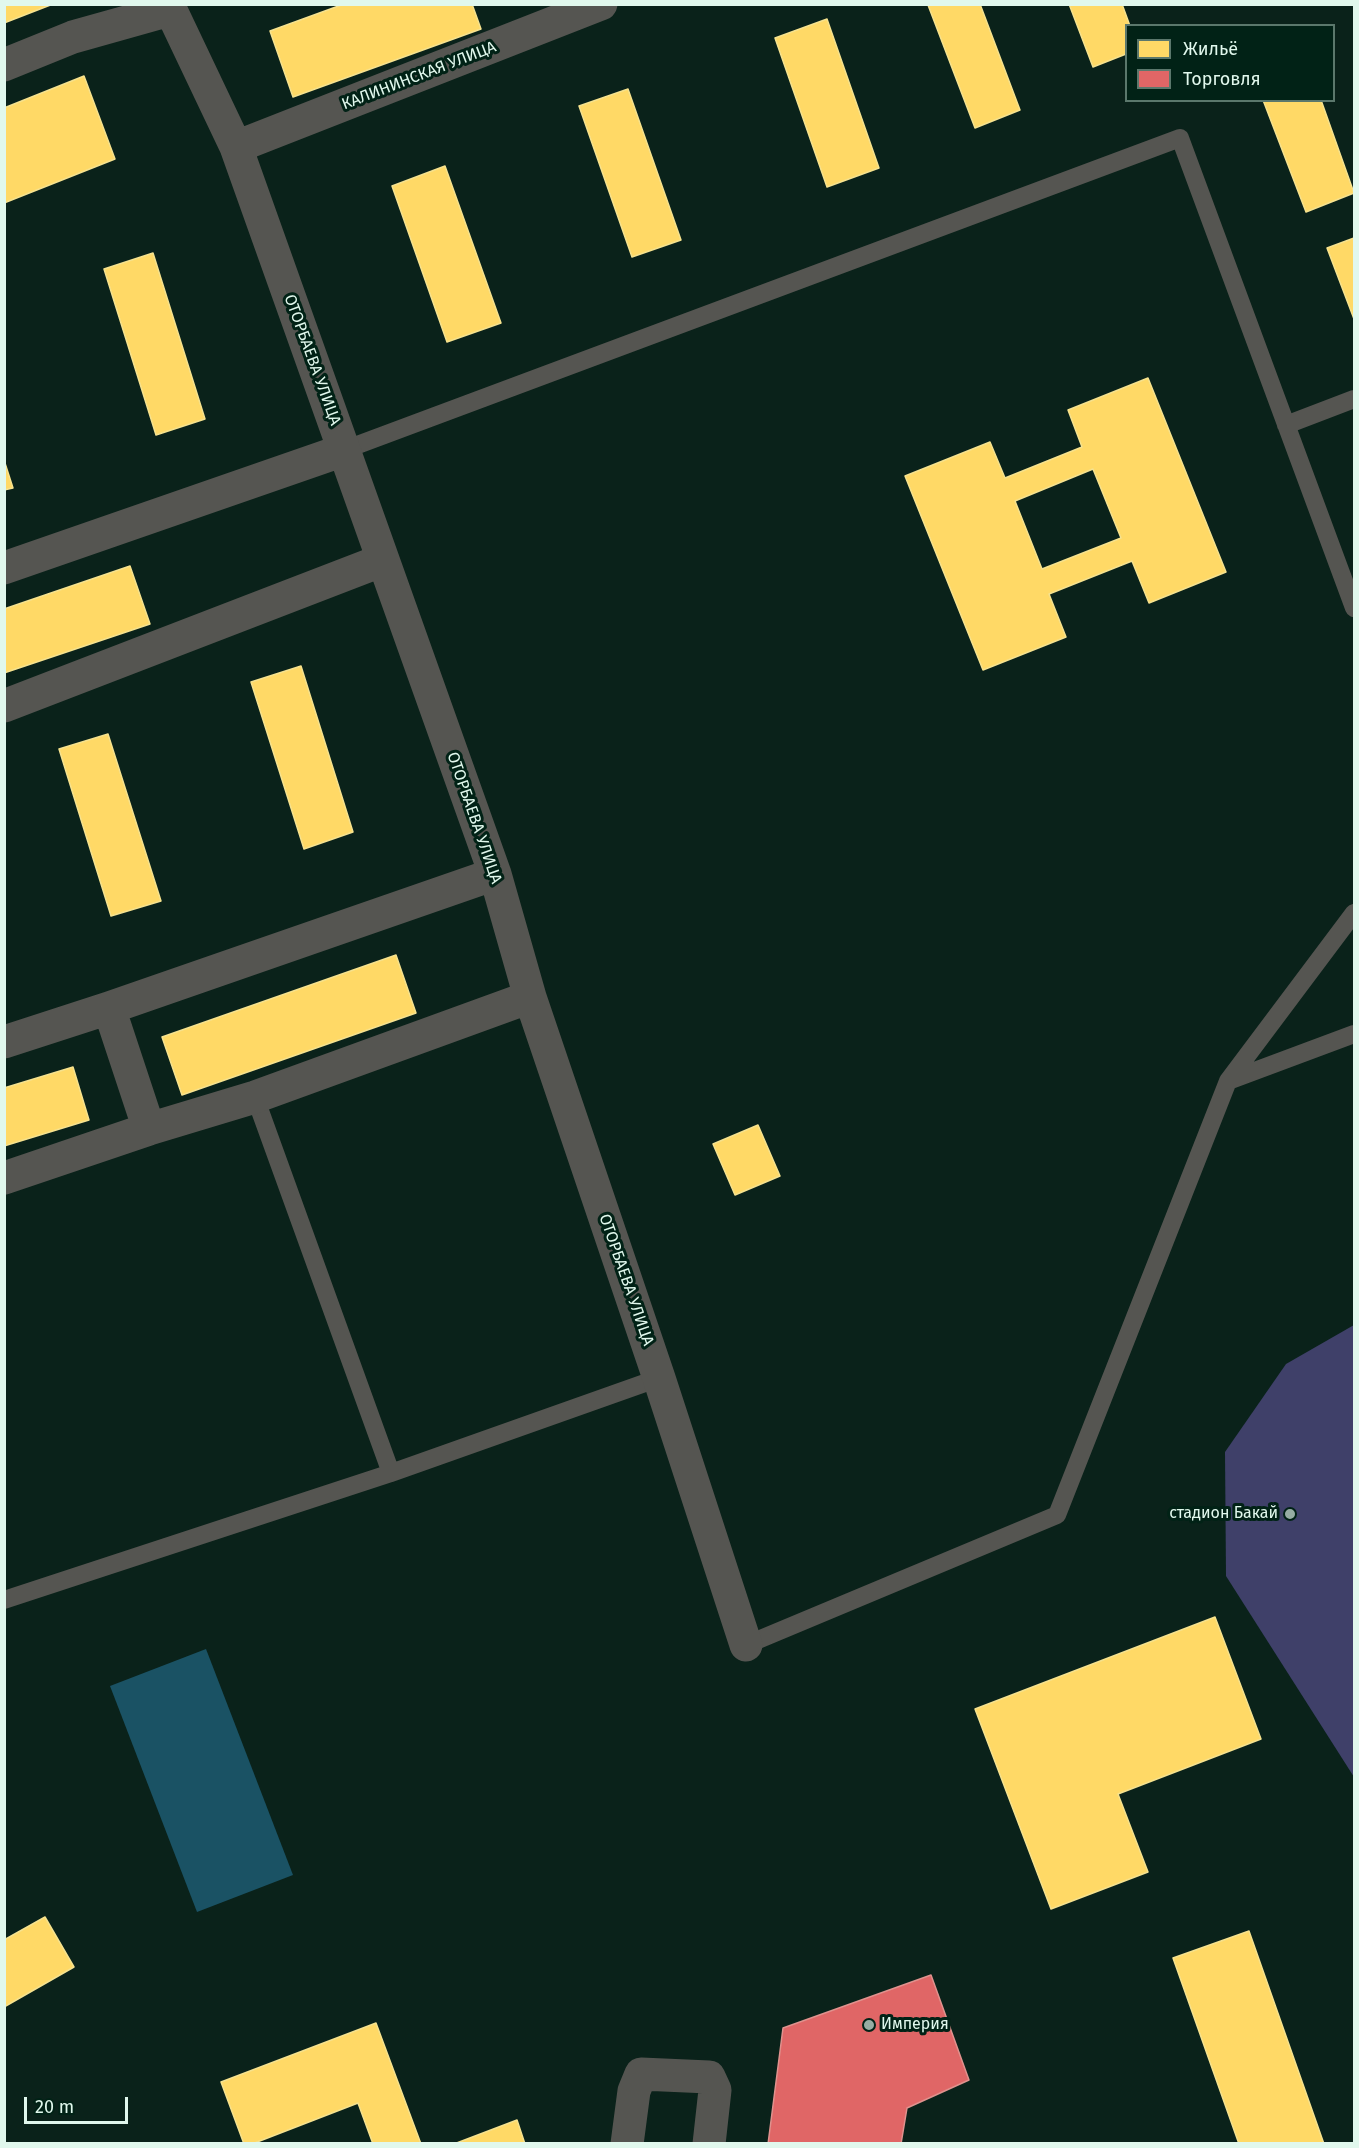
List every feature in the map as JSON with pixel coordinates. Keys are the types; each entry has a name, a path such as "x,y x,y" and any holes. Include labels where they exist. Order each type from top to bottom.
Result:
{"street":[{"name":"КАЛИНИНСКАЯ УЛИЦА","path":"236,147 601,4"},
{"name":"ОТОРБАЕВА УЛИЦА","path":"169,7 236,147 495,874 530,997 659,1378 746,1645"},
{"path":"4,64 73,37 169,7"},
{"path":"4,568 344,450"},
{"path":"4,706 383,560"},
{"path":"4,1042 109,1008 495,874"},
{"path":"4,1178 149,1129 255,1097 530,997"},
{"path":"109,1008 149,1129"},
{"path":"627,2144 634,2091 641,2074 709,2077 715,2090 709,2144"}],"lane":[{"path":"344,450 1180,138 1354,608"},
{"path":"1286,425 1354,399"},
{"path":"746,1645 1057,1515 1228,1081 1354,914"},
{"path":"1228,1081 1354,1034"},
{"path":"255,1097 391,1473"},
{"path":"4,1600 391,1473 659,1378"}],"shaded area":[{"name":"стадион Бакай","path":"1354,1325 1354,1777 1226,1576 1225,1452 1286,1364"},
{"path":"206,1649 293,1875 197,1912 110,1686"}],"building: Жильё":[{"path":"4,4 53,4 4,23"},
{"path":"344,4 472,4 481,29 293,97 270,31"},
{"path":"980,4 1020,110 975,128 928,5"},
{"path":"1069,4 1122,4 1129,24 1125,24 1125,54 1093,67"},
{"path":"827,19 879,168 827,187 775,38"},
{"path":"84,76 115,159 4,203 4,108"},
{"path":"628,89 681,240 632,257 579,106"},
{"path":"1264,102 1322,102 1354,193 1306,212"},
{"path":"445,166 501,323 447,342 392,186"},
{"path":"1354,238 1354,319 1327,248"},
{"path":"153,253 205,419 156,435 104,269"},
{"path":"1148,378 1226,572 1149,603 1132,561 1049,594 1066,637 983,670 905,476 990,442 1005,478 1082,447 1068,410","holes":["1093,469 1121,538 1042,569 1015,501"]},
{"path":"4,460 13,488 4,490"},
{"path":"130,566 150,624 4,673 4,609"},
{"path":"301,666 353,832 304,849 251,682"},
{"path":"108,734 161,901 111,916 59,749"},
{"path":"396,955 416,1013 182,1095 162,1037"},
{"path":"73,1067 89,1120 4,1146 4,1088"},
{"path":"758,1125 780,1176 735,1195 713,1144"},
{"path":"1215,1617 1261,1739 1118,1794 1148,1872 1051,1909 975,1709"},
{"path":"45,1917 74,1967 4,2007 4,1940"},
{"path":"1249,1931 1324,2144 1239,2144 1173,1958"},
{"path":"376,2023 421,2144 373,2144 358,2103 252,2144 244,2144 221,2082"},
{"path":"517,2120 525,2144 454,2144"}],"building: Торговля":[{"path":"931,1975 969,2080 907,2108 901,2144 768,2144 783,2028"}],"place":[{"name":"стадион Бакай","path":"1290,1514"},
{"name":"Империя","path":"869,2025"}]}
